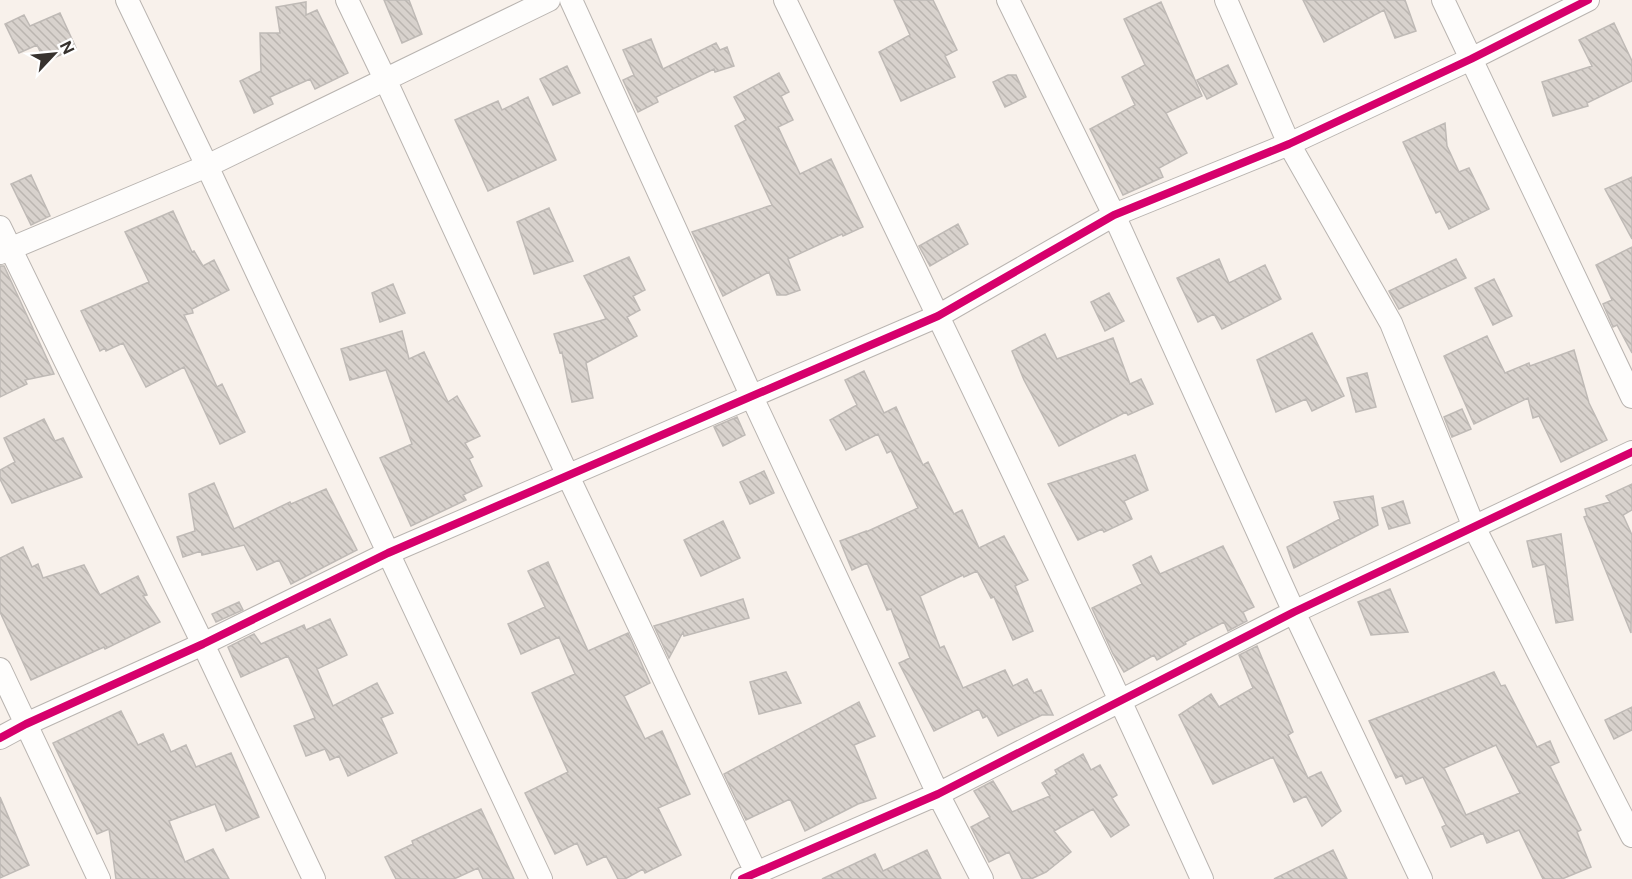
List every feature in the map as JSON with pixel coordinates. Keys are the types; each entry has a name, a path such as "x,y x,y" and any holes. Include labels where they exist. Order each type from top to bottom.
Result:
{"street":[{"path":"128,0 541,879"},
{"path":"346,0 385,79 752,877 938,794 1294,612 1632,452"},
{"path":"5,251 207,166 549,0"},
{"path":"571,0 751,395 938,794 982,879"},
{"path":"784,0 938,316 1202,879"},
{"path":"1008,0 1114,216 1294,612 1421,879"},
{"path":"1226,0 1289,144 1390,323 1474,527 1632,836"},
{"path":"1443,0 1632,397"},
{"path":"0,738 203,644 388,553 938,316 1114,216 1289,144 1471,59 1588,0"},
{"path":"0,227 5,251 203,644 314,879"},
{"path":"0,669 99,879"}],"building":[{"path":"384,0 409,0 422,34 402,43"},
{"path":"894,0 933,0 957,50 945,56 955,77 901,101 879,52 910,35"},
{"path":"1303,0 1405,0 1416,31 1395,38 1384,10 1324,42"},
{"path":"306,2 306,15 317,10 348,73 315,89 310,79 270,97 273,104 254,113 240,81 261,71 260,33 280,33 276,7"},
{"path":"1161,2 1202,96 1166,113 1187,153 1159,168 1163,177 1123,195 1090,129 1135,105 1122,77 1145,65 1124,19"},
{"path":"60,13 76,48 45,62 37,45 19,53 5,24 24,15 30,26"},
{"path":"1614,23 1632,61 1632,81 1587,103 1588,106 1553,116 1542,82 1592,66 1579,40"},
{"path":"651,39 663,69 716,43 720,50 727,47 734,66 715,72 714,69 656,97 658,102 638,112 623,80 634,75 623,50"},
{"path":"1228,65 1237,84 1207,99 1197,80"},
{"path":"567,66 580,93 553,105 540,79"},
{"path":"779,73 789,92 781,96 793,120 778,127 800,174 831,159 863,227 843,236 842,234 788,259 800,290 786,295 777,295 769,272 723,296 692,232 772,205 735,126 746,120 734,97"},
{"path":"1008,75 1016,75 1026,97 1005,107 993,82"},
{"path":"528,97 556,160 488,191 455,120 498,101 502,110"},
{"path":"1445,123 1447,146 1459,172 1469,168 1489,209 1449,229 1440,211 1436,213 1403,142"},
{"path":"31,175 50,216 31,225 11,184"},
{"path":"1632,177 1632,239 1605,189"},
{"path":"549,208 573,261 534,274 517,222"},
{"path":"173,211 192,252 194,251 203,266 214,260 229,290 192,309 193,313 184,315 217,387 222,384 245,432 220,444 184,367 146,387 123,343 106,351 105,348 100,351 81,311 149,282 125,232"},
{"path":"958,224 968,244 930,266 919,246"},
{"path":"1632,247 1632,353 1617,325 1613,327 1603,304 1612,300 1596,265"},
{"path":"629,257 645,290 633,296 640,310 627,317 637,336 586,363 593,398 572,402 562,352 560,353 554,334 606,319 584,276"},
{"path":"1219,259 1229,283 1265,265 1281,299 1222,329 1214,314 1198,322 1177,278"},
{"path":"1456,259 1466,278 1399,309 1389,291"},
{"path":"0,266 4,266 54,374 25,380 27,384 0,397"},
{"path":"1494,279 1512,316 1493,325 1475,288"},
{"path":"393,284 405,313 380,322 372,293"},
{"path":"1109,293 1124,321 1105,331 1091,302"},
{"path":"402,331 409,359 424,352 448,402 457,396 480,436 465,443 473,457 469,459 482,486 463,495 466,500 411,526 380,458 412,444 386,370 350,380 341,349"},
{"path":"1312,333 1344,396 1312,411 1306,399 1276,412 1257,360"},
{"path":"1045,334 1057,359 1113,338 1130,384 1141,379 1153,404 1128,415 1126,412 1059,446 1024,380 1012,351"},
{"path":"1487,336 1505,373 1529,363 1530,366 1574,350 1589,403 1607,440 1561,462 1539,416 1533,418 1528,398 1474,424 1444,356"},
{"path":"864,371 884,413 896,407 923,465 928,462 954,514 962,510 979,548 1004,536 1028,580 1015,586 1033,631 1013,640 994,597 991,598 977,571 964,577 963,575 920,596 940,648 944,646 963,688 1005,670 1013,686 1027,679 1034,693 1041,690 1053,715 1042,715 998,736 987,716 983,718 979,709 934,731 899,663 910,658 891,609 887,610 867,563 852,570 840,541 866,532 918,508 891,451 887,453 878,434 846,450 830,420 857,405 845,380"},
{"path":"1367,373 1376,407 1356,412 1347,378"},
{"path":"1462,409 1471,429 1452,437 1444,417"},
{"path":"737,417 745,435 723,446 714,427"},
{"path":"44,419 55,441 63,438 82,477 12,503 0,479 0,470 15,462 4,438"},
{"path":"1135,455 1148,490 1124,501 1132,519 1104,532 1102,529 1078,540 1048,484"},
{"path":"764,471 774,493 750,504 740,482"},
{"path":"214,483 234,529 290,502 291,504 326,489 357,550 291,584 279,560 257,570 244,545 202,555 201,551 183,557 177,537 195,531 189,494"},
{"path":"1632,484 1632,510 1623,515 1632,535 1631,633 1584,517 1587,516 1585,509 1610,502 1606,496"},
{"path":"1373,496 1378,525 1294,568 1287,547 1340,519 1334,502"},
{"path":"1403,501 1410,523 1389,529 1382,508"},
{"path":"723,521 740,558 701,576 684,540"},
{"path":"1561,534 1573,620 1556,623 1545,564 1533,567 1527,541"},
{"path":"1223,546 1254,607 1243,612 1247,621 1228,631 1224,622 1185,642 1186,644 1157,660 1154,655 1124,672 1092,608 1142,584 1133,565 1151,556 1160,574"},
{"path":"23,547 32,567 38,564 43,578 84,565 100,595 138,576 147,595 143,596 160,622 105,649 104,647 31,680 0,612 0,558"},
{"path":"548,562 588,651 628,633 650,683 624,696 645,739 662,731 690,794 658,808 681,855 645,873 643,869 625,879 618,879 606,856 587,865 577,843 555,854 525,793 568,772 532,693 575,674 559,637 521,654 508,624 545,607 528,571"},
{"path":"1390,589 1408,632 1371,635 1358,602"},
{"path":"743,599 749,618 684,636 683,632 669,658 654,626"},
{"path":"239,602 243,610 216,622 212,614"},
{"path":"330,619 347,655 317,669 333,706 377,683 393,713 381,718 397,753 348,776 339,756 330,760 325,749 306,756 294,726 315,718 288,656 241,677 228,647 254,634 261,644 304,625 306,630"},
{"path":"1257,646 1293,732 1288,735 1308,778 1321,772 1341,811 1322,826 1306,796 1294,802 1273,757 1213,784 1179,715 1211,694 1219,707 1253,688 1239,655"},
{"path":"786,672 801,703 759,714 750,682"},
{"path":"1494,672 1501,686 1505,685 1537,747 1550,741 1559,762 1550,766 1581,830 1577,832 1591,867 1562,879 1543,879 1519,830 1487,843 1483,833 1451,847 1442,827 1446,825 1423,777 1406,784 1402,775 1396,778 1369,721","holes":["1496,745 1520,793 1466,815 1444,768"]},
{"path":"859,702 875,736 854,745 876,798 858,804 805,831 790,799 746,820 724,774"},
{"path":"1632,707 1632,730 1614,739 1605,720"},
{"path":"121,711 138,745 163,734 171,752 186,745 196,767 231,753 259,817 226,831 215,804 169,821 185,862 213,849 229,879 116,879 109,829 97,834 53,743"},
{"path":"1083,754 1091,770 1100,765 1117,795 1112,798 1129,825 1111,837 1093,809 1054,831 1071,852 1046,872 1031,879 1022,879 1009,852 989,862 971,827 990,817 974,791 993,781 1012,812 1050,796 1042,783 1057,774 1055,770"},
{"path":"0,797 29,865 0,878"},
{"path":"481,809 514,879 483,879 478,868 454,879 396,879 385,857 413,844 412,841"},
{"path":"927,850 941,879 822,879 875,854 883,871"},
{"path":"1333,850 1347,879 1274,879"}],"cycle path":[{"path":"0,738 203,644 388,553 938,316 1114,215 1289,144 1471,59 1588,0"},
{"path":"742,879 938,794 1294,612 1632,452"}]}
